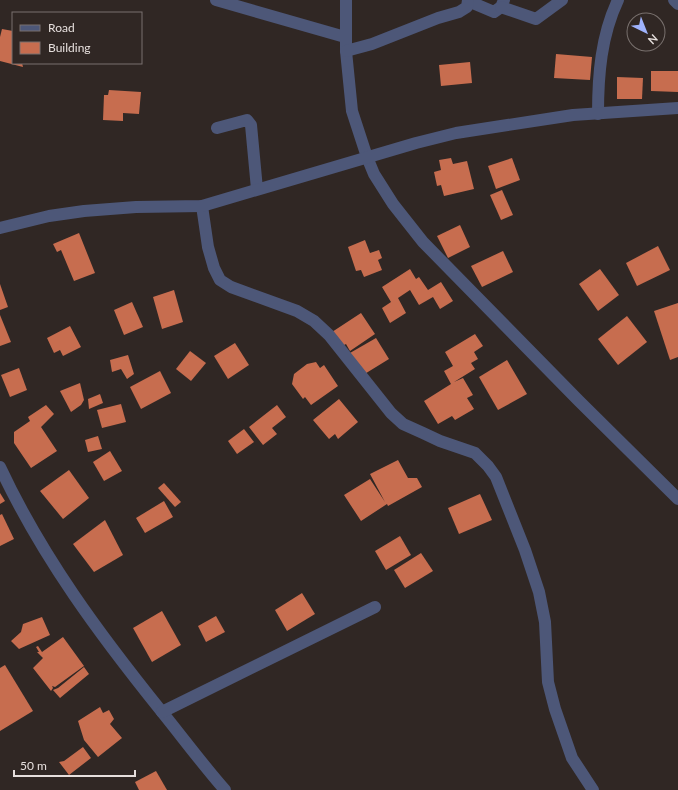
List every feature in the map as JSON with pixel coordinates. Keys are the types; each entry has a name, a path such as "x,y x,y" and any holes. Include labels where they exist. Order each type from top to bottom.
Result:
{"street":[{"path":"216,0 345,37"},
{"path":"346,0 345,37 352,111 374,174 393,204 423,242 579,401 678,499"},
{"path":"346,51 372,44 438,18 459,12 467,7 468,0 494,12 503,4 536,19 562,0"},
{"path":"598,114 598,89 603,47 607,28 618,0"},
{"path":"674,0 678,4"},
{"path":"0,228 49,216 84,211 136,207 202,206 367,157 456,133 573,115 678,108"},
{"path":"217,128 247,120 251,125 257,189"},
{"path":"202,206 208,248 214,268 220,280 231,287 297,311 314,321 329,336 391,413 403,424 440,441 475,453 488,466 496,477 525,550 539,592 545,622 548,682 555,709 572,758 593,790"},
{"path":"0,467 15,498 70,591 140,685 225,790"},
{"path":"162,712 375,607"}],"building":[{"path":"2,29 12,31 12,64 22,64 23,67 0,61 0,37"},
{"path":"556,54 592,57 590,80 554,78"},
{"path":"470,62 472,83 441,86 439,65"},
{"path":"651,71 678,71 678,92 651,91"},
{"path":"617,77 643,78 642,99 617,99"},
{"path":"109,90 141,92 139,114 123,113 123,121 103,120 104,95 108,95"},
{"path":"451,158 453,164 467,161 474,189 444,196 441,185 437,186 434,172 441,170 439,160"},
{"path":"512,158 520,180 496,189 488,166"},
{"path":"502,190 513,215 501,220 490,195"},
{"path":"460,225 470,247 448,258 437,236"},
{"path":"79,233 95,273 74,281 61,250 57,252 53,244"},
{"path":"365,240 370,253 379,250 382,258 378,260 382,270 364,277 361,270 356,271 348,247"},
{"path":"658,246 670,270 637,286 626,263"},
{"path":"503,251 513,272 482,287 471,266"},
{"path":"410,269 416,279 419,277 428,290 441,282 453,301 440,309 433,297 419,305 410,290 398,298 406,313 390,323 382,308 391,302 382,287"},
{"path":"600,269 619,295 598,311 579,284"},
{"path":"0,284 8,307 0,310"},
{"path":"174,290 183,322 162,329 153,297"},
{"path":"132,302 143,327 124,335 114,310"},
{"path":"678,303 678,357 670,360 654,311"},
{"path":"361,313 375,334 350,351 346,344 342,346 332,332"},
{"path":"0,315 11,342 0,346"},
{"path":"627,316 647,342 618,365 598,339"},
{"path":"70,326 81,347 63,356 60,350 54,353 47,338"},
{"path":"475,334 483,346 474,352 478,359 471,363 475,369 454,382 463,378 473,395 467,398 474,409 455,420 452,416 438,424 424,401 451,384 444,371 453,366 445,352"},
{"path":"376,338 389,359 363,375 350,353"},
{"path":"235,343 249,365 228,379 214,356"},
{"path":"190,351 206,363 191,381 176,369"},
{"path":"128,355 134,374 127,379 121,369 112,372 110,360"},
{"path":"507,360 527,394 498,410 479,377"},
{"path":"316,362 320,368 324,365 338,386 311,405 305,397 303,399 292,384 294,374 307,364"},
{"path":"19,368 27,390 10,397 1,375"},
{"path":"160,371 171,393 141,409 130,387"},
{"path":"80,383 84,400 81,405 71,412 60,391"},
{"path":"100,394 103,403 89,409 88,399"},
{"path":"339,399 358,422 338,439 335,434 329,439 313,420"},
{"path":"121,404 126,422 102,428 97,410"},
{"path":"46,405 54,414 41,427 57,451 31,468 14,443 14,432 30,421 28,417"},
{"path":"277,405 286,417 272,428 277,434 263,445 249,427"},
{"path":"244,429 254,442 237,454 228,441"},
{"path":"98,436 102,449 88,452 85,440"},
{"path":"110,451 122,471 104,481 93,462"},
{"path":"398,460 408,478 417,478 422,487 388,506 387,504 361,521 344,495 370,479 385,502 370,474"},
{"path":"69,470 89,498 63,519 40,491"},
{"path":"164,483 181,502 175,507 158,488"},
{"path":"0,493 5,501 0,504"},
{"path":"480,494 492,520 459,534 448,508"},
{"path":"164,501 173,517 145,533 136,518"},
{"path":"2,514 14,539 0,546 0,515"},
{"path":"105,520 123,555 94,572 73,544"},
{"path":"400,536 411,555 386,570 375,551"},
{"path":"421,553 433,571 405,588 394,570"},
{"path":"302,593 315,614 287,631 275,610"},
{"path":"162,611 181,645 152,662 133,628"},
{"path":"216,616 225,632 206,642 198,626"},
{"path":"42,617 50,635 19,649 11,641 21,632 23,624"},
{"path":"63,637 84,666 55,687 52,686 53,688 51,691 33,668 43,658 37,652 39,652 36,647 38,646 42,652"},
{"path":"5,665 33,711 0,731 0,668"},
{"path":"84,667 89,674 60,698 53,690 58,688"},
{"path":"100,707 103,713 109,710 114,719 110,724 122,738 98,757 84,740 78,721"},
{"path":"83,747 91,758 69,775 59,762 64,761"},
{"path":"156,771 167,790 139,790 135,782"}]}
